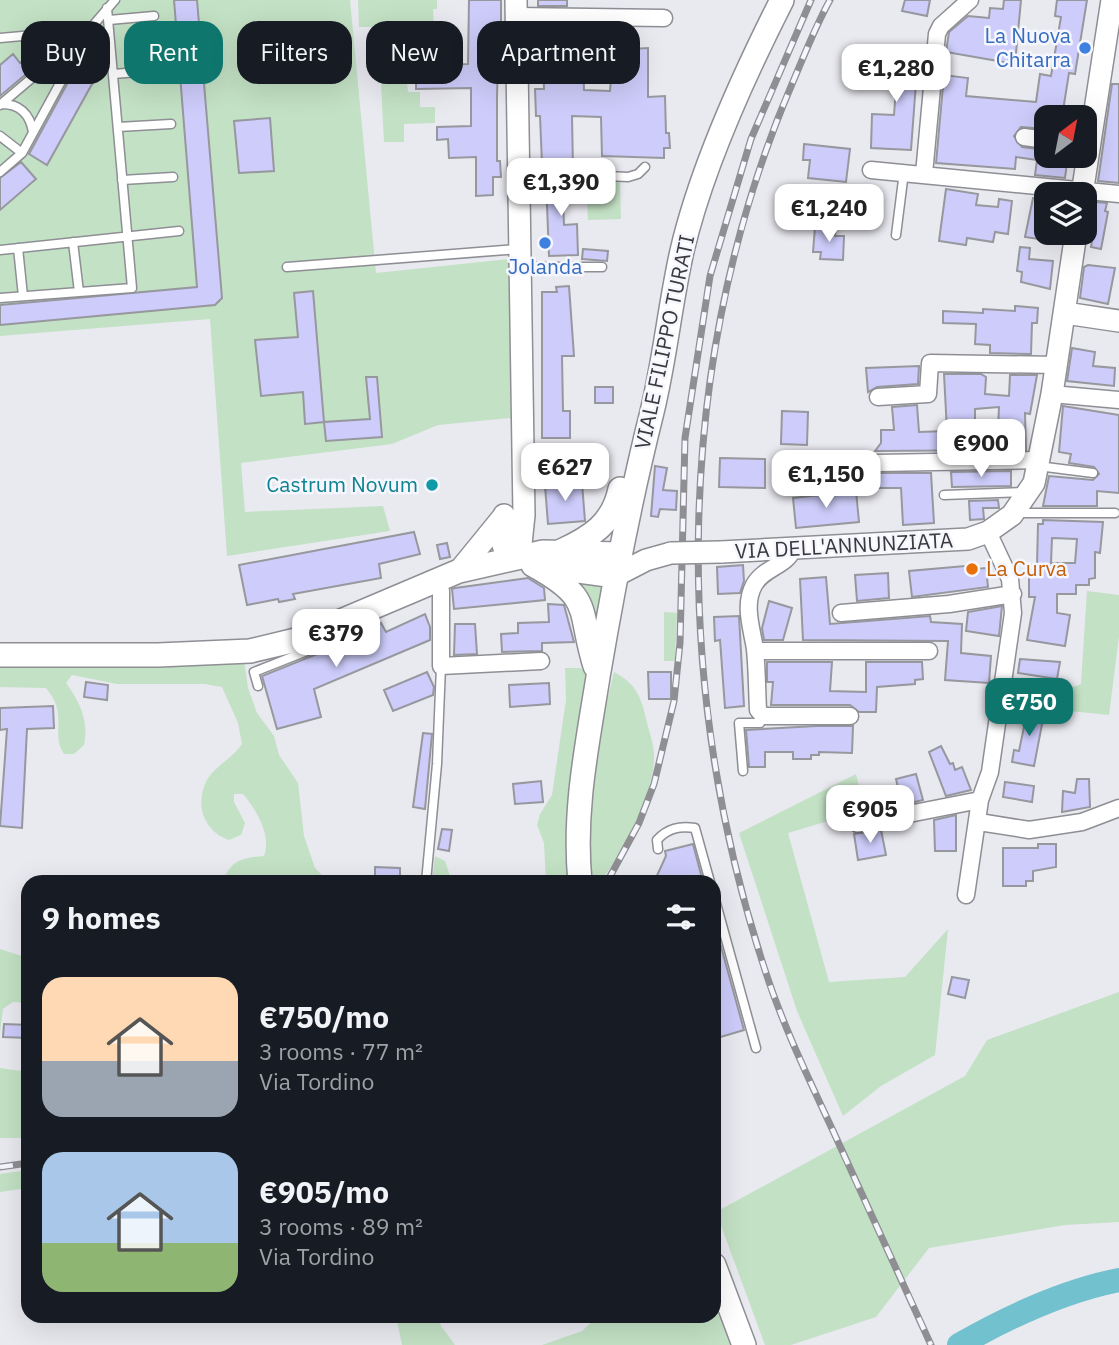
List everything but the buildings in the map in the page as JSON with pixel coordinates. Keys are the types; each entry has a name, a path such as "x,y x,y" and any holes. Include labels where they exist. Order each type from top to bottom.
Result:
{"main road":[{"name":"VIALE FILIPPO TURATI","path":"579,875 576,839 581,780 598,676 617,565 642,456 682,250 696,200 758,47 782,0"},
{"path":"561,551 581,542 604,526 618,499 623,474 642,456"},
{"path":"0,655 171,655 250,651 296,640 459,571 528,553 561,551 617,565"},
{"path":"508,560 533,565 617,565"},
{"path":"533,565 552,575 580,603 598,676"},
{"path":"721,1284 744,1345"}],"street":[{"path":"924,174 937,34 941,26 970,0"},
{"path":"1097,105 1113,38 1112,0"},
{"path":"508,560 521,544 514,515 523,462 516,8 664,18"},
{"path":"1024,137 1034,138"},
{"path":"872,170 1034,187"},
{"path":"1097,193 1119,194"},
{"name":"VIA DELL'ANNUNZIATA","path":"617,565 671,553 942,541 988,532 1013,513 1034,483 1052,394 1074,245"},
{"path":"1065,313 1119,321"},
{"path":"878,397 928,394 930,363 1056,365"},
{"path":"1052,394 1119,400"},
{"path":"878,463 1038,463"},
{"path":"514,515 540,539 561,551"},
{"path":"459,571 514,515"},
{"path":"966,895 979,822 980,800 990,772 1013,594 1010,579 988,532"},
{"path":"793,549 789,558 761,574 751,590 749,621 755,651 760,712 763,716 850,716"},
{"path":"437,580 441,591 441,666 541,661"},
{"path":"841,613 948,604 1013,594"},
{"path":"755,651 929,651"},
{"path":"859,824 980,800"},
{"path":"979,822 1029,830 1082,822 1119,808"}],"lane":[{"path":"97,21 115,0"},
{"path":"0,298 132,288 107,9"},
{"path":"108,20 154,16"},
{"path":"0,38 21,36"},
{"path":"113,75 124,74"},
{"path":"0,105 25,84"},
{"path":"1,170 22,153 59,84"},
{"path":"0,105 13,105 23,111 33,132"},
{"path":"118,127 171,124"},
{"path":"0,136 22,153"},
{"path":"517,172 628,177 638,174 645,167"},
{"path":"896,235 904,172"},
{"path":"122,180 173,177"},
{"path":"0,250 180,231"},
{"path":"73,242 79,292"},
{"path":"18,248 23,296"},
{"path":"287,267 519,258 602,267"},
{"path":"1038,463 1093,473"},
{"path":"944,495 1028,492"},
{"path":"1013,513 1115,513"},
{"path":"258,687 254,672 350,634 342,620"},
{"path":"427,875 437,764 441,666"},
{"path":"743,771 739,723 760,723 760,712"},
{"path":"658,849 657,841 665,832 681,826 695,828 708,875"},
{"path":"721,922 755,1048"}],"green space":[{"path":"0,0 350,0 352,21 376,273 509,259 511,418 438,425 392,444 241,463 245,512 383,506 390,531 227,556 210,319 0,336"},
{"path":"358,0 437,0 437,9 433,9 434,21 366,21 366,27 359,27"},
{"path":"381,84 407,84 408,92 420,92 420,107 435,107 435,123 404,124 404,142 384,142"},
{"path":"586,181 620,182 621,219 588,220"},
{"path":"567,576 608,582 599,634 592,605"},
{"path":"1087,591 1119,595 1119,636 1109,715 1039,708 1041,681 1073,687 1081,684"},
{"path":"664,612 677,613 675,661 664,661"},
{"path":"0,655 244,660 248,688 257,713 274,736 279,755 298,783 304,836 315,868 322,875 226,875 235,863 264,856 266,840 253,807 243,794 234,794 234,802 245,823 241,835 229,840 220,836 204,816 201,799 207,780 242,744 238,723 222,687 205,684 117,684 72,675 66,683 82,712 85,736 84,745 74,754 64,754 60,746 57,707 46,688 0,687"},
{"path":"565,668 581,668 589,678 570,779 567,831 570,875 546,875 544,843 537,825 540,814 552,795 566,700"},
{"path":"614,672 633,687 640,699 653,746 652,775 635,824 606,875 585,875 583,858 586,805"},
{"path":"856,774 865,810 788,833 829,982 905,977 948,929 935,1055 881,1086 843,1116 797,1011 739,833"},
{"path":"435,856 445,861 450,875 433,875"},
{"path":"0,949 21,956 21,1003 13,1002 3,1009 0,1033"},
{"path":"1119,992 1119,1222 1065,1225 929,1248 876,1317 791,1345 765,1345 721,1226 721,1209 965,1076 987,1040"},
{"path":"0,1068 21,1071 21,1138 0,1138"},
{"path":"21,1171 21,1189 0,1192 0,1174"},
{"path":"721,1310 734,1345 542,1345 582,1331 591,1323 721,1323"},
{"path":"397,1323 440,1323 455,1345 402,1345"}],"waterway":[{"path":"959,1345 1036,1306 1119,1280"}],"railway":[{"path":"611,875 639,823 654,784 674,701 680,643 685,438 710,276 751,139 811,0"},
{"path":"830,0 792,84 753,190 724,299 706,411 699,524 701,637 713,750 734,861 765,970 797,1052 931,1345"},
{"path":"0,1167 21,1164"}],"place":[{"name":"La Nuova Chitarra","path":"1085,48"},
{"name":"Jolanda","path":"545,243"},
{"name":"Castrum Novum","path":"432,485"},
{"name":"La Curva","path":"972,569"}]}
